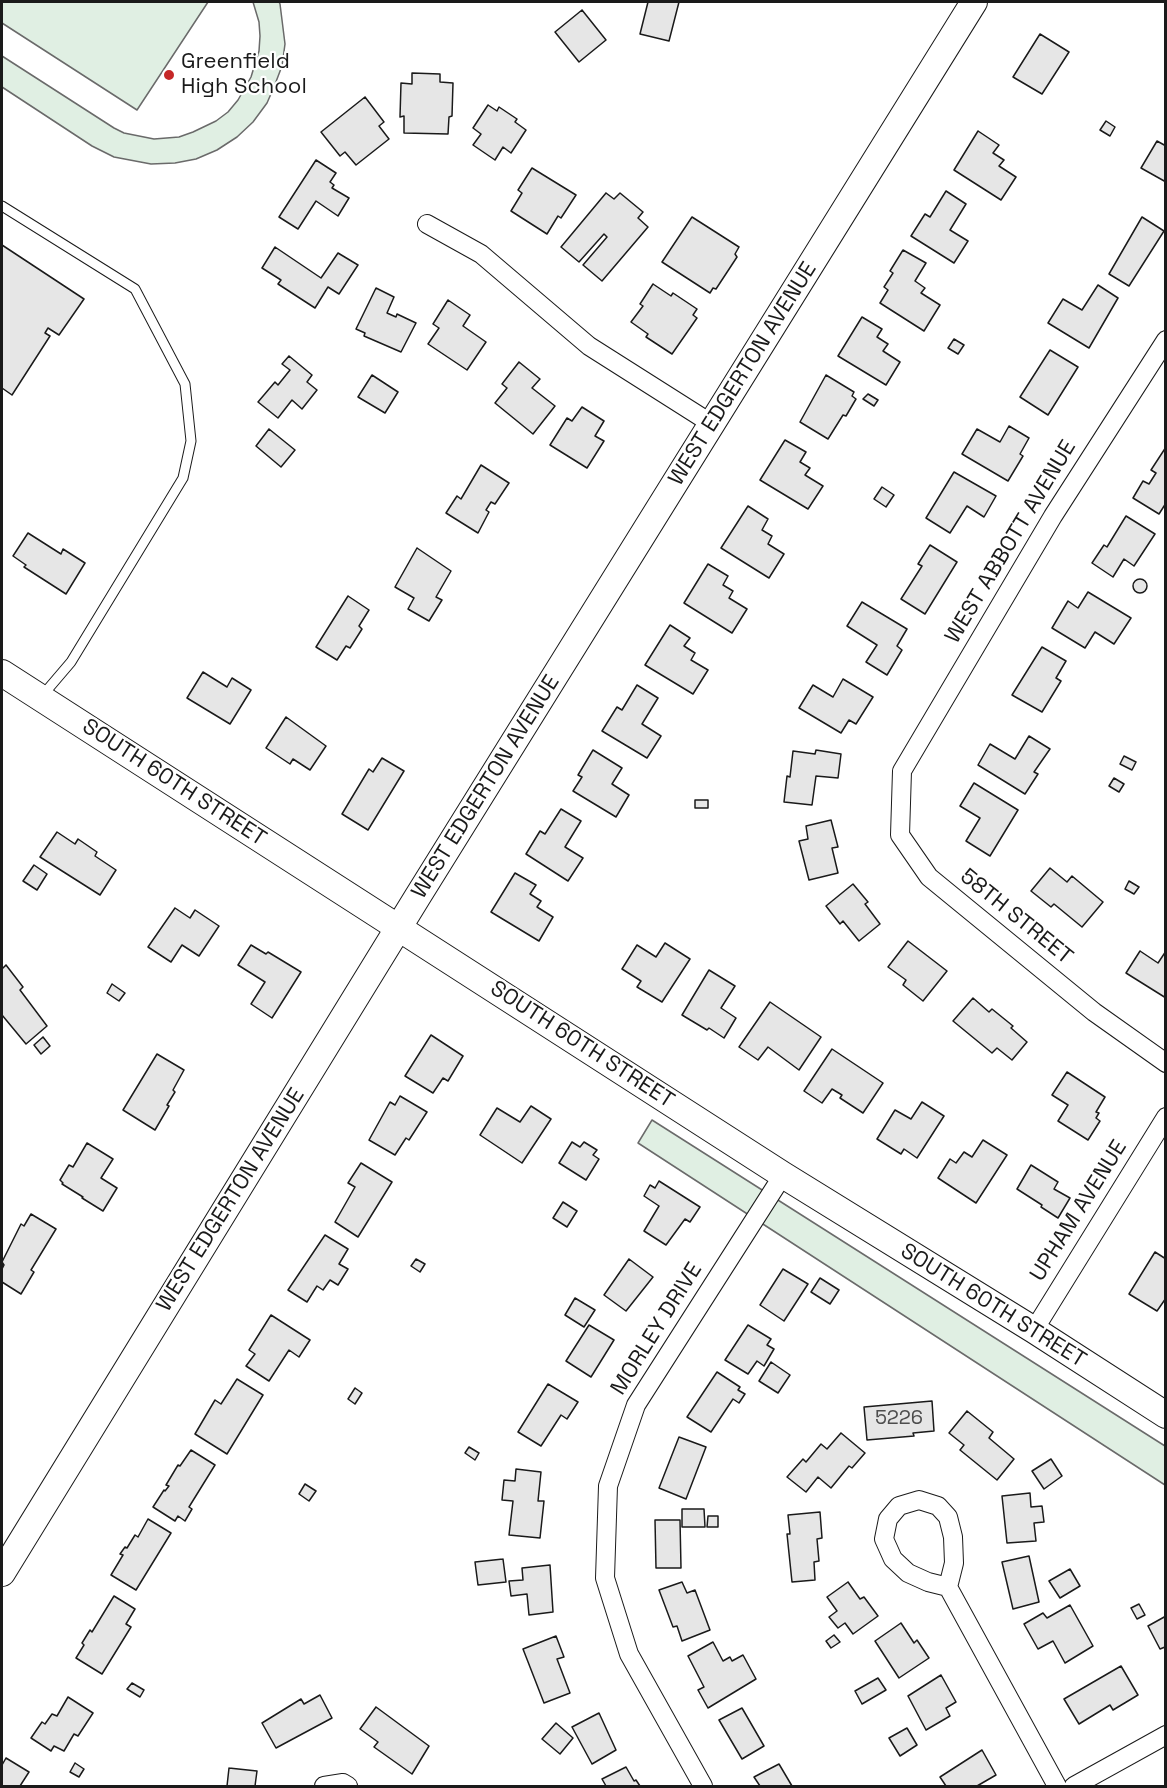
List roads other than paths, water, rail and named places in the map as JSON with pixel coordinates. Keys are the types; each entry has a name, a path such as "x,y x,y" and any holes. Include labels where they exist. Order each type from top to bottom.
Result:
{"street":[{"name":"WEST EDGERTON AVENUE","path":"2,1573 399,927 974,2"},
{"path":"427,224 481,254 589,346 712,424"},
{"name":"WEST ABBOTT AVENUE","path":"902,771 1053,516 1166,340"},
{"name":"SOUTH 60TH STREET","path":"2,673 783,1175 1034,1330 1166,1415"},
{"name":"58TH STREET","path":"902,771 900,835 928,877 1094,1012 1166,1063"},
{"name":"UPHAM AVENUE","path":"1034,1330 1166,1117"},
{"name":"MORLEY DRIVE","path":"704,1786 629,1654 606,1578 608,1486 636,1405 783,1175"},
{"path":"948,1587 928,1582 908,1573 893,1559 884,1539 888,1519 899,1506 919,1500 938,1506 948,1517 953,1537 954,1563 948,1587 1057,1786"},
{"path":"1074,1786 1166,1735"},
{"path":"324,1786 343,1783 348,1786"}],"lane":[{"path":"2,206 135,289 185,384 191,441 183,478 71,662 40,697"}],"place":[{"name":"Greenfield High School","path":"169,75"}]}
